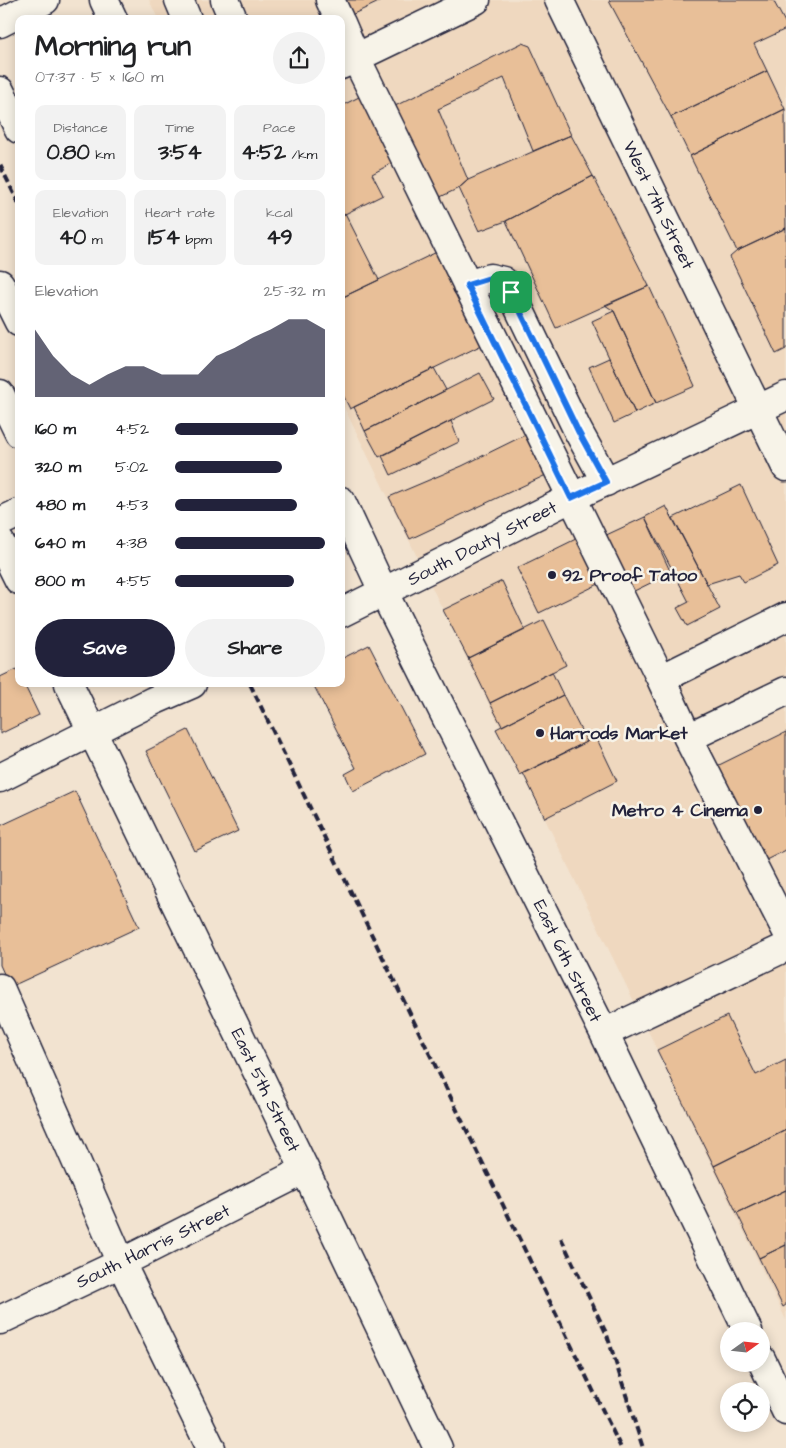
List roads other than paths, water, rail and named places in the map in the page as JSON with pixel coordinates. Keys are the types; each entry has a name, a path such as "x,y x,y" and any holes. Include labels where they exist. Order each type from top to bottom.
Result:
{"street":[{"path":"104,0 110,15"},
{"path":"178,0 186,15"},
{"path":"225,0 231,15"},
{"path":"330,0 337,15"},
{"path":"349,61 476,0"},
{"name":"West 7th Street","path":"559,0 786,467"},
{"path":"0,23 33,3"},
{"path":"345,42 349,61 467,285 661,679 688,738 786,930"},
{"path":"0,91 15,121"},
{"path":"467,285 490,278 503,282 511,292 570,416 606,482"},
{"path":"0,284 15,314"},
{"path":"0,394 15,424"},
{"name":"South Douty Street","path":"345,611 571,498 786,396"},
{"name":"East 6th Street","path":"345,510 384,593 604,1033 744,1322"},
{"path":"0,522 15,515"},
{"path":"0,542 15,572"},
{"path":"661,679 786,617"},
{"name":"East 5th Street","path":"70,687 438,1448"},
{"path":"0,778 186,687"},
{"path":"688,738 786,691"},
{"path":"604,1033 786,947"},
{"path":"0,988 121,1263 210,1448"},
{"name":"South Harris Street","path":"0,1320 121,1263 305,1170"},
{"path":"767,1372 786,1410"}],"railway":[{"path":"0,165 15,196"},
{"path":"251,687 621,1448"},
{"path":"561,1238 607,1335 643,1448"}],"place":[{"name":"92 Proof Tatoo","path":"552,575"},
{"name":"Harrods Market","path":"540,733"},
{"name":"Metro 4 Cinema","path":"758,810"}]}
